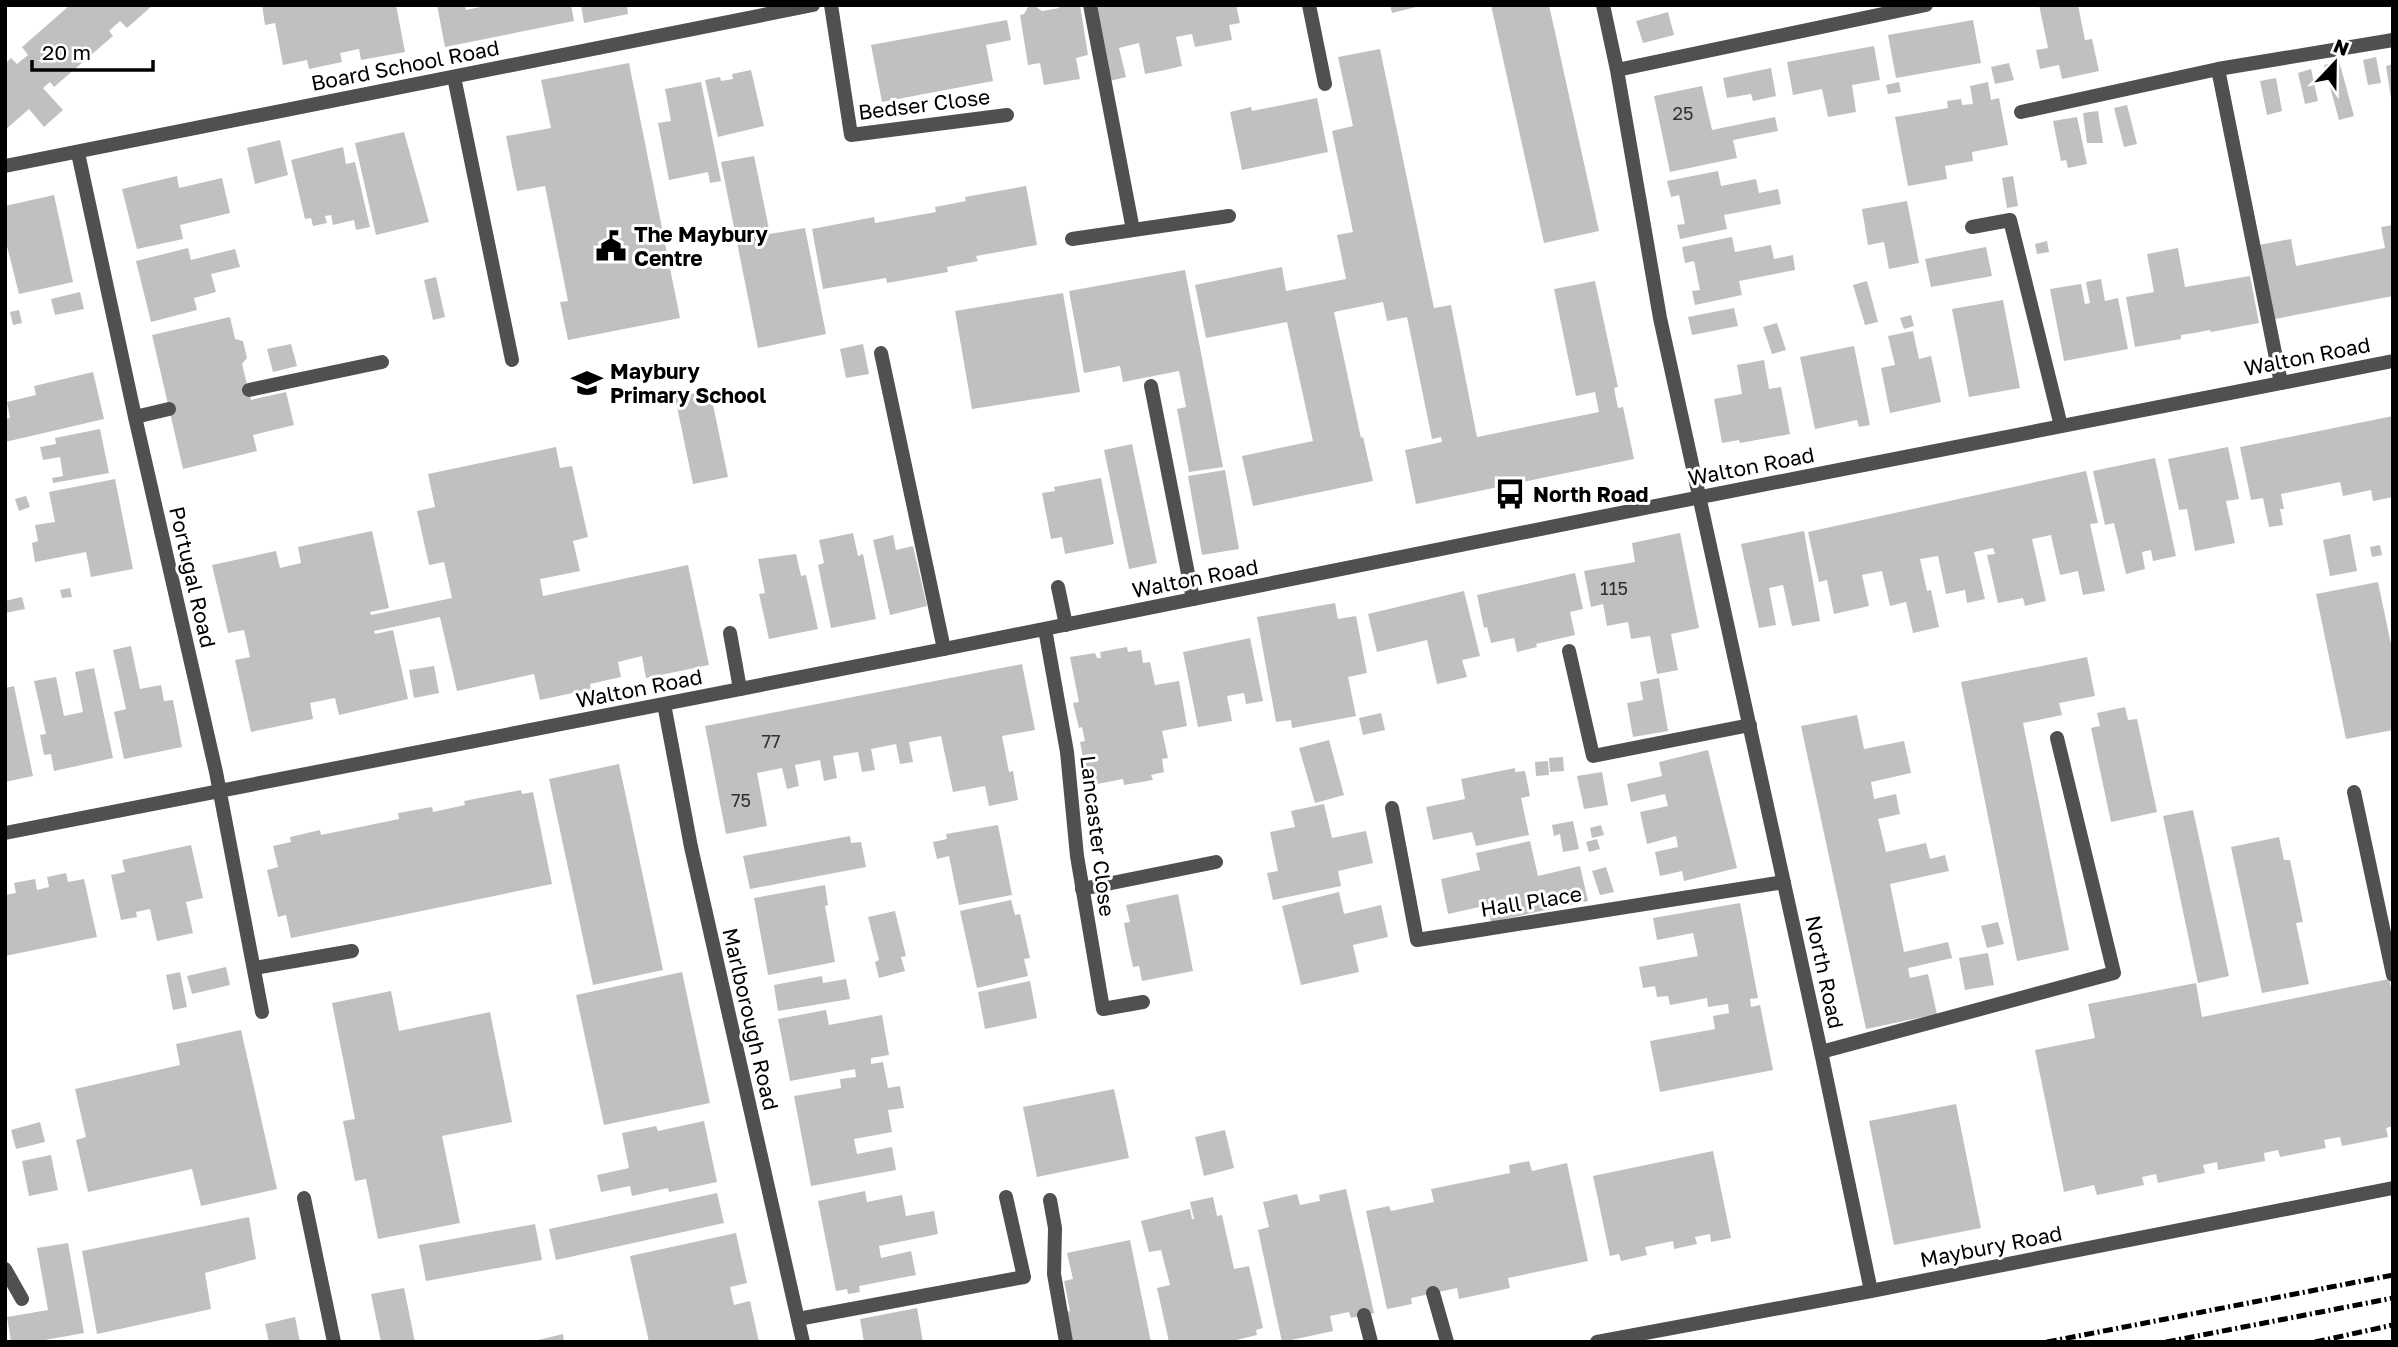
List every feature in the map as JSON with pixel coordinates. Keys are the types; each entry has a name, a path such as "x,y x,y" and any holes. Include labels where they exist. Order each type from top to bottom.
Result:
{"street":[{"name":"Board School Road","path":"5,166 813,5"},
{"name":"Bedser Close","path":"831,5 851,135 1007,115"},
{"path":"1090,5 1133,230"},
{"path":"1309,5 1325,85"},
{"name":"North Road","path":"1603,5 1660,318 1871,1291"},
{"path":"1617,71 1926,5"},
{"path":"2021,112 2218,69 2393,40"},
{"path":"2218,69 2281,383"},
{"path":"454,77 512,360"},
{"name":"Portugal Road","path":"78,153 219,790 262,1012"},
{"path":"1072,239 1229,216"},
{"path":"1972,227 2010,220 2060,426"},
{"path":"881,353 944,649"},
{"name":"Walton Road","path":"5,833 2393,361"},
{"path":"249,390 382,362"},
{"path":"1151,386 1193,600"},
{"path":"135,417 169,409"},
{"path":"1058,587 1066,625"},
{"name":"Lancaster Close","path":"1045,629 1067,752 1077,856 1103,1009 1143,1002"},
{"path":"730,633 740,689"},
{"path":"1569,651 1593,756 1749,725"},
{"name":"Marlborough Road","path":"664,704 691,848 803,1342"},
{"path":"1821,1052 2114,973 2057,738"},
{"path":"2354,792 2393,975"},
{"name":"Hall Place","path":"1392,808 1417,940 1784,881"},
{"path":"1082,889 1216,862"},
{"path":"254,968 352,951"},
{"name":"Maybury Road","path":"1597,1342 2393,1188"},
{"path":"798,1319 1024,1277 1006,1197"},
{"path":"304,1198 334,1342"},
{"path":"1050,1200 1055,1228 1054,1274 1066,1342"},
{"path":"5,1269 22,1299"},
{"path":"1433,1293 1447,1342"},
{"path":"1364,1315 1371,1342"}],"building":[{"path":"70,5 153,5 127,28 120,21 109,31 113,36 54,87 50,82 43,88 63,110 44,127 29,109 5,130 5,64 11,58 17,64 28,55 22,47"},
{"path":"262,5 396,5 405,52 361,60 359,49 340,53 342,62 309,69 307,60 283,65 275,23 265,25"},
{"path":"437,5 465,5 466,10 490,5 571,5 574,21 445,47"},
{"path":"581,5 627,5 628,14 584,23"},
{"path":"1060,5 1080,5 1088,55 1076,58 1080,79 1044,85 1040,63 1028,65 1020,15 1024,14 1028,7 1036,7 1042,11 1059,8"},
{"path":"1095,5 1236,5 1240,23 1229,25 1232,40 1195,47 1192,34 1176,37 1182,66 1165,70 1145,74 1139,43 1119,48 1126,77 1110,81"},
{"path":"1390,5 1420,5 1420,6 1392,13"},
{"path":"1491,5 1549,5 1599,231 1544,243"},
{"path":"2039,5 2078,5 2085,40 2092,39 2099,71 2062,79 2059,65 2040,69 2036,50 2048,48"},
{"path":"1668,12 1674,35 1643,43 1636,21"},
{"path":"1007,20 1011,40 986,45 993,81 882,102 871,45"},
{"path":"1973,20 1981,63 1896,78 1888,35"},
{"path":"1874,46 1880,80 1852,85 1856,112 1828,117 1822,89 1793,95 1787,62"},
{"path":"1380,49 1434,308 1451,305 1477,437 1599,412 1595,392 1576,396 1554,289 1595,281 1618,387 1614,388 1618,408 1623,407 1634,459 1416,504 1405,450 1442,442 1441,437 1432,439 1407,317 1387,321 1383,302 1334,312 1373,481 1253,506 1242,456 1313,441 1287,322 1206,338 1195,285 1282,267 1286,291 1346,279 1337,235 1353,232 1332,131 1353,126 1338,57"},
{"path":"2376,57 2381,83 2368,85 2363,60"},
{"path":"2339,61 2354,116 2339,120 2324,65"},
{"name":"The Maybury Centre","path":"629,63 680,318 568,340 560,302 568,301 545,186 517,191 506,136 551,128 541,80"},
{"path":"2009,63 2014,80 1995,84 1991,67"},
{"path":"2393,64 2393,98 2391,98 2386,66"},
{"path":"1771,68 1776,96 1753,101 1751,94 1727,98 1723,78"},
{"path":"2311,69 2318,101 2305,104 2298,73"},
{"path":"751,70 764,126 718,137 705,80 720,77 721,81 733,79 732,74"},
{"path":"2276,78 2282,111 2267,115 2260,81"},
{"path":"701,82 721,181 710,183 708,172 669,180 658,123 671,121 665,89"},
{"path":"1899,82 1901,92 1888,94 1886,85"},
{"path":"1988,82 1991,100 1999,98 2008,145 1972,152 1973,161 1945,166 1947,179 1908,186 1895,117 1948,108 1947,101 1961,99 1962,105 1973,104 1970,86"},
{"path":"1702,86 1712,130 1775,117 1778,131 1733,140 1737,158 1670,172 1654,96"},
{"path":"1317,98 1328,152 1242,170 1230,112 1251,107 1252,111"},
{"path":"2127,105 2137,144 2124,147 2114,108"},
{"path":"2098,111 2103,143 2087,143 2083,113"},
{"path":"2077,117 2087,164 2068,168 2066,160 2061,161 2053,121"},
{"path":"404,132 429,222 376,235 355,143"},
{"path":"280,140 288,175 255,184 247,148"},
{"path":"343,147 346,164 355,162 370,227 356,230 354,220 333,225 331,215 325,216 327,223 313,226 311,218 305,219 291,160"},
{"path":"754,156 770,234 805,228 826,334 758,348 721,162"},
{"path":"1718,171 1721,186 1756,179 1759,193 1778,189 1781,204 1724,215 1727,229 1680,239 1677,225 1685,224 1679,195 1671,197 1667,181"},
{"path":"177,176 179,188 222,178 230,213 180,225 183,239 137,249 122,189"},
{"path":"2013,176 2018,206 2007,208 2002,178"},
{"path":"1026,186 1037,245 976,256 978,261 947,267 948,272 887,283 886,278 823,289 812,229 874,217 875,223 936,212 935,207 966,201 965,197"},
{"path":"54,195 73,282 19,294 5,238 5,206"},
{"path":"1907,201 1919,263 1889,269 1884,242 1868,245 1862,209"},
{"path":"2393,225 2393,296 2275,319 2259,245 2291,239 2296,266 2385,248 2381,227"},
{"path":"1732,237 1735,252 1771,245 1774,259 1793,255 1795,270 1739,281 1742,295 1695,305 1692,291 1700,290 1694,261 1685,263 1682,247"},
{"path":"2047,241 2049,252 2037,254 2035,244"},
{"path":"1986,247 1992,276 1931,287 1925,259"},
{"path":"188,248 191,260 235,249 240,267 211,274 216,292 194,298 197,310 151,322 136,261"},
{"path":"2178,248 2185,287 2250,276 2259,323 2181,335 2181,339 2135,347 2126,297 2154,292 2147,254"},
{"path":"1185,270 1223,467 1189,472 1177,409 1186,407 1179,371 1123,382 1120,366 1084,373 1069,291"},
{"path":"436,277 445,317 433,320 424,280"},
{"path":"2101,279 2105,301 2118,298 2128,349 2064,361 2050,289 2081,284 2085,304 2090,303 2086,282"},
{"path":"1867,281 1878,322 1865,325 1853,285"},
{"path":"80,292 84,309 55,315 51,299"},
{"path":"1063,293 1080,392 972,409 955,311"},
{"path":"2003,300 2020,388 1969,397 1952,309"},
{"path":"1734,308 1738,326 1692,335 1688,317"},
{"path":"19,310 22,323 13,325 10,312"},
{"path":"1911,315 1914,326 1904,329 1900,318"},
{"path":"230,317 235,339 243,341 247,358 242,364 251,400 286,392 294,425 253,435 257,451 183,469 152,335"},
{"path":"1777,323 1786,350 1772,354 1763,327"},
{"path":"1913,331 1919,359 1931,356 1941,402 1890,413 1881,368 1895,365 1888,336"},
{"path":"291,344 297,366 273,372 267,349"},
{"path":"863,344 869,374 846,378 840,349"},
{"path":"1854,346 1870,425 1859,427 1857,420 1815,429 1800,357"},
{"path":"1764,360 1769,389 1781,387 1790,434 1740,443 1739,440 1722,443 1714,399 1742,394 1737,365"},
{"path":"93,372 104,419 5,442 5,419 10,418 7,402 36,395 34,386"},
{"path":"710,390 728,477 693,484 675,397"},
{"path":"2393,416 2393,497 2373,501 2371,490 2343,496 2340,482 2281,494 2283,525 2269,527 2263,498 2251,500 2240,447"},
{"path":"100,429 109,473 53,483 52,478 63,476 60,457 43,460 40,447 56,444 55,438"},
{"path":"1132,444 1157,563 1129,569 1104,450"},
{"path":"556,447 560,468 572,466 588,537 573,541 580,571 540,579 543,596 688,565 709,665 646,678 642,656 618,662 621,677 590,684 591,689 540,700 534,674 457,691 440,617 374,631 375,634 393,630 408,699 339,715 335,698 310,703 313,719 251,732 235,660 250,657 244,630 228,633 212,565 276,551 280,568 301,563 298,547 372,531 389,608 370,612 371,615 452,598 444,562 429,565 417,511 435,507 428,474"},
{"path":"2228,447 2239,499 2226,501 2235,543 2195,551 2187,509 2179,510 2168,459"},
{"path":"2155,458 2176,556 2153,561 2151,550 2142,552 2145,569 2126,574 2114,523 2105,525 2093,471"},
{"path":"1225,470 1239,549 1202,555 1188,476"},
{"path":"2086,471 2098,523 2090,524 2105,591 2083,595 2078,571 2060,575 2051,535 2032,539 2046,601 2025,606 2023,598 1998,603 1987,555 1995,554 1993,548 1974,552 1985,599 1967,603 1965,590 1946,594 1938,556 1920,559 1927,591 1931,590 1939,627 1913,633 1906,602 1890,606 1882,571 1862,575 1869,606 1834,614 1827,580 1819,582 1808,532"},
{"path":"1101,478 1114,544 1065,554 1062,537 1051,539 1042,493 1055,491 1054,487"},
{"path":"115,479 133,569 91,577 86,552 35,562 32,543 38,541 35,525 55,522 49,492"},
{"path":"26,496 30,507 19,511 15,499"},
{"path":"1804,531 1820,621 1792,626 1783,585 1769,588 1776,625 1759,628 1741,544"},
{"path":"853,533 858,556 863,554 876,619 831,628 818,565 824,563 819,540"},
{"path":"1680,533 1699,628 1671,634 1678,670 1657,674 1650,636 1631,639 1628,622 1607,626 1603,604 1591,607 1584,571 1635,562 1632,543"},
{"path":"2350,534 2357,571 2330,576 2323,540"},
{"path":"893,535 896,550 913,546 927,606 890,615 873,540"},
{"path":"2380,545 2382,555 2372,557 2370,547"},
{"path":"796,554 801,576 806,575 818,629 769,639 759,594 765,593 758,559"},
{"path":"1575,573 1583,609 1570,612 1575,635 1536,644 1537,647 1517,652 1514,638 1491,643 1487,627 1484,628 1477,595"},
{"path":"2378,582 2393,654 2393,730 2346,739 2316,594"},
{"path":"70,588 72,597 62,598 60,590"},
{"path":"1464,591 1480,656 1462,660 1467,677 1437,684 1427,640 1377,652 1368,614"},
{"path":"22,597 25,609 5,613 5,601"},
{"path":"1335,603 1338,619 1356,616 1367,673 1348,677 1356,716 1292,728 1291,720 1276,722 1257,617"},
{"path":"1250,638 1263,701 1246,704 1244,693 1227,696 1232,721 1198,727 1183,652"},
{"path":"131,646 140,689 161,685 164,701 173,700 182,747 124,759 114,712 126,709 113,650"},
{"path":"1127,647 1128,652 1141,650 1143,663 1150,662 1155,685 1179,681 1187,726 1162,731 1168,758 1162,759 1164,772 1151,775 1153,780 1124,785 1123,779 1092,785 1089,767 1085,768 1080,742 1085,741 1082,727 1079,728 1073,703 1079,702 1070,657 1095,653 1097,658 1101,658 1100,652"},
{"path":"2087,657 2095,696 2059,703 2062,715 2023,723 2069,950 2017,961 1961,682"},
{"path":"1022,664 1035,730 1002,736 1009,772 1013,771 1018,800 989,806 985,786 953,792 941,736 909,742 913,762 900,764 896,744 871,749 875,770 862,772 858,752 833,756 837,778 824,781 820,760 795,765 799,786 787,789 782,768 757,773 767,826 726,834 705,726"},
{"path":"434,666 439,693 414,698 409,670"},
{"path":"94,668 113,758 54,771 51,754 44,755 40,735 46,734 34,681 56,677 64,716 83,712 75,672"},
{"path":"1659,678 1668,731 1633,737 1627,703 1643,700 1640,682"},
{"path":"14,686 33,776 5,782 5,688"},
{"path":"2125,707 2128,720 2137,719 2157,812 2111,822 2091,728 2100,726 2097,713"},
{"path":"1381,713 1385,730 1363,735 1359,718"},
{"path":"1857,715 1864,749 1904,741 1911,773 1871,782 1874,799 1896,794 1900,814 1878,819 1886,852 1926,843 1930,859 1945,855 1949,871 1890,884 1904,952 1948,942 1952,958 1908,968 1910,978 1928,974 1937,1014 1866,1029 1801,726"},
{"path":"1329,740 1344,795 1315,803 1299,748"},
{"path":"1708,750 1737,868 1684,881 1682,871 1660,876 1655,852 1678,847 1676,836 1647,844 1640,812 1668,806 1665,794 1631,802 1627,784 1662,776 1659,762"},
{"path":"1563,757 1564,771 1550,772 1549,758"},
{"path":"1548,761 1549,775 1536,776 1535,762"},
{"path":"619,764 663,970 593,985 549,779"},
{"path":"1515,768 1515,772 1525,771 1530,796 1521,798 1529,835 1476,846 1472,832 1433,840 1426,807 1465,799 1461,779"},
{"path":"1602,772 1608,805 1584,809 1577,776"},
{"path":"521,790 522,794 533,792 552,884 291,938 286,915 278,917 267,870 278,867 273,846 291,842 290,837 320,830 321,835 399,819 398,813 432,807 433,812 465,805 464,801"},
{"path":"1324,804 1332,838 1366,831 1373,863 1338,871 1341,886 1273,900 1267,873 1278,871 1270,832 1295,827 1291,811"},
{"path":"2193,810 2229,976 2198,983 2163,816"},
{"path":"1573,821 1579,849 1563,852 1560,834 1554,836 1552,825"},
{"path":"998,825 1012,895 959,905 949,856 937,859 933,842 947,839 946,834"},
{"path":"1601,825 1604,835 1592,838 1590,828"},
{"path":"850,836 851,843 861,842 866,867 750,889 743,856"},
{"path":"2279,837 2284,860 2290,860 2303,922 2296,923 2309,984 2262,993 2231,847"},
{"path":"1597,839 1600,849 1589,852 1586,842"},
{"path":"1530,841 1538,876 1580,866 1588,901 1491,922 1488,905 1448,914 1441,879 1480,870 1476,853"},
{"path":"191,845 203,898 186,902 193,933 157,941 150,909 136,912 137,917 121,920 111,875 125,872 122,860"},
{"path":"1606,867 1614,892 1600,895 1592,871"},
{"path":"66,873 68,882 84,879 97,937 5,956 5,895 16,893 14,883 35,879 37,890 49,887 47,877"},
{"path":"825,885 828,905 825,906 835,962 768,975 754,898"},
{"path":"1339,892 1344,914 1381,905 1388,937 1353,945 1359,972 1301,985 1282,906"},
{"path":"1178,894 1193,971 1142,981 1139,966 1133,967 1128,944 1124,923 1130,922 1126,905"},
{"path":"1011,900 1015,915 1020,914 1030,958 1024,959 1028,976 977,988 960,911"},
{"path":"1740,903 1758,998 1750,999 1751,1007 1760,1005 1773,1070 1660,1092 1650,1041 1715,1029 1713,1016 1729,1013 1728,1004 1708,1007 1707,998 1670,1005 1668,996 1657,997 1655,986 1643,988 1639,967 1698,956 1693,933 1657,940 1653,918"},
{"path":"895,911 906,956 901,957 905,971 879,978 875,962 879,960 868,917"},
{"path":"1998,922 2004,944 1987,948 1981,926"},
{"path":"1988,953 1994,985 1965,990 1959,958"},
{"path":"226,967 230,985 192,994 187,976"},
{"path":"180,972 187,1007 173,1010 166,975"},
{"path":"682,972 710,1103 604,1125 576,995"},
{"path":"822,976 823,983 846,979 850,999 778,1011 774,985"},
{"path":"2389,979 2393,997 2393,1126 2386,1128 2388,1137 2342,1146 2340,1137 2324,1140 2326,1148 2280,1157 2278,1150 2264,1153 2265,1161 2218,1170 2217,1162 2203,1165 2205,1173 2158,1183 2156,1174 2142,1177 2144,1185 2097,1195 2094,1185 2064,1192 2035,1050 2095,1038 2088,1004 2196,983 2202,1017"},
{"path":"1030,981 1037,1018 985,1029 978,992"},
{"path":"391,991 399,1031 490,1012 512,1122 442,1136 460,1223 378,1239 366,1179 355,1181 343,1121 355,1119 332,1003"},
{"path":"826,1010 829,1025 882,1015 889,1055 871,1058 871,1064 883,1062 888,1088 900,1086 904,1108 888,1110 892,1132 854,1139 857,1154 892,1147 896,1170 811,1186 794,1096 841,1088 840,1079 856,1077 855,1069 790,1081 778,1019"},
{"path":"241,1030 277,1189 201,1206 192,1169 88,1192 76,1140 86,1137 75,1089 180,1065 176,1044"},
{"path":"1114,1089 1129,1158 1037,1177 1023,1107"},
{"path":"1956,1104 1981,1228 1894,1245 1869,1121"},
{"path":"704,1121 717,1182 632,1196 630,1186 601,1192 597,1175 629,1168 622,1133 656,1126 658,1131"},
{"path":"40,1122 45,1142 16,1149 11,1130"},
{"path":"1225,1130 1234,1168 1204,1176 1195,1137"},
{"path":"1713,1151 1731,1238 1711,1242 1710,1234 1695,1237 1697,1244 1674,1249 1673,1241 1645,1247 1647,1255 1621,1261 1619,1254 1610,1256 1593,1176"},
{"path":"51,1155 58,1190 29,1196 22,1161"},
{"path":"1529,1161 1532,1171 1567,1163 1588,1261 1508,1278 1510,1288 1459,1299 1457,1288 1411,1298 1412,1304 1387,1309 1366,1211 1389,1206 1391,1211 1434,1202 1431,1189 1510,1173 1509,1165"},
{"path":"1346,1189 1374,1313 1351,1318 1349,1312 1330,1316 1333,1331 1282,1342 1258,1230 1269,1227 1263,1202 1297,1194 1300,1205 1320,1201 1319,1195"},
{"path":"865,1191 867,1202 902,1195 906,1216 934,1211 938,1234 879,1246 881,1258 911,1251 916,1275 859,1286 860,1292 848,1294 847,1289 836,1291 818,1201"},
{"path":"717,1193 724,1223 556,1260 549,1229"},
{"path":"1213,1197 1217,1216 1222,1215 1234,1269 1249,1266 1263,1328 1256,1330 1257,1335 1228,1342 1169,1342 1157,1288 1170,1285 1161,1250 1149,1252 1141,1221 1190,1209 1194,1219 1190,1202"},
{"path":"249,1217 256,1259 205,1273 211,1309 97,1334 82,1251"},
{"path":"535,1224 542,1260 426,1281 419,1245"},
{"path":"736,1233 747,1283 730,1287 734,1305 750,1301 759,1342 649,1342 630,1256"},
{"path":"1130,1240 1151,1342 1070,1342 1064,1313 1070,1311 1064,1281 1073,1279 1067,1253"},
{"path":"68,1243 84,1333 34,1342 11,1342 7,1317 48,1310 37,1248"},
{"path":"404,1288 415,1342 381,1342 371,1294"},
{"path":"917,1308 923,1342 864,1342 860,1319"},
{"path":"295,1317 300,1342 269,1342 265,1324"},
{"path":"563,1334 564,1342 534,1342 534,1341"}],"railway":[{"path":"2047,1342 2393,1275"},
{"path":"2166,1342 2393,1298"},
{"path":"2315,1342 2393,1325"}],"place":[{"name":"The Maybury Centre","path":"611,246"},
{"name":"Maybury Primary School","path":"587,383"},
{"name":"North Road","path":"1510,494"}]}
